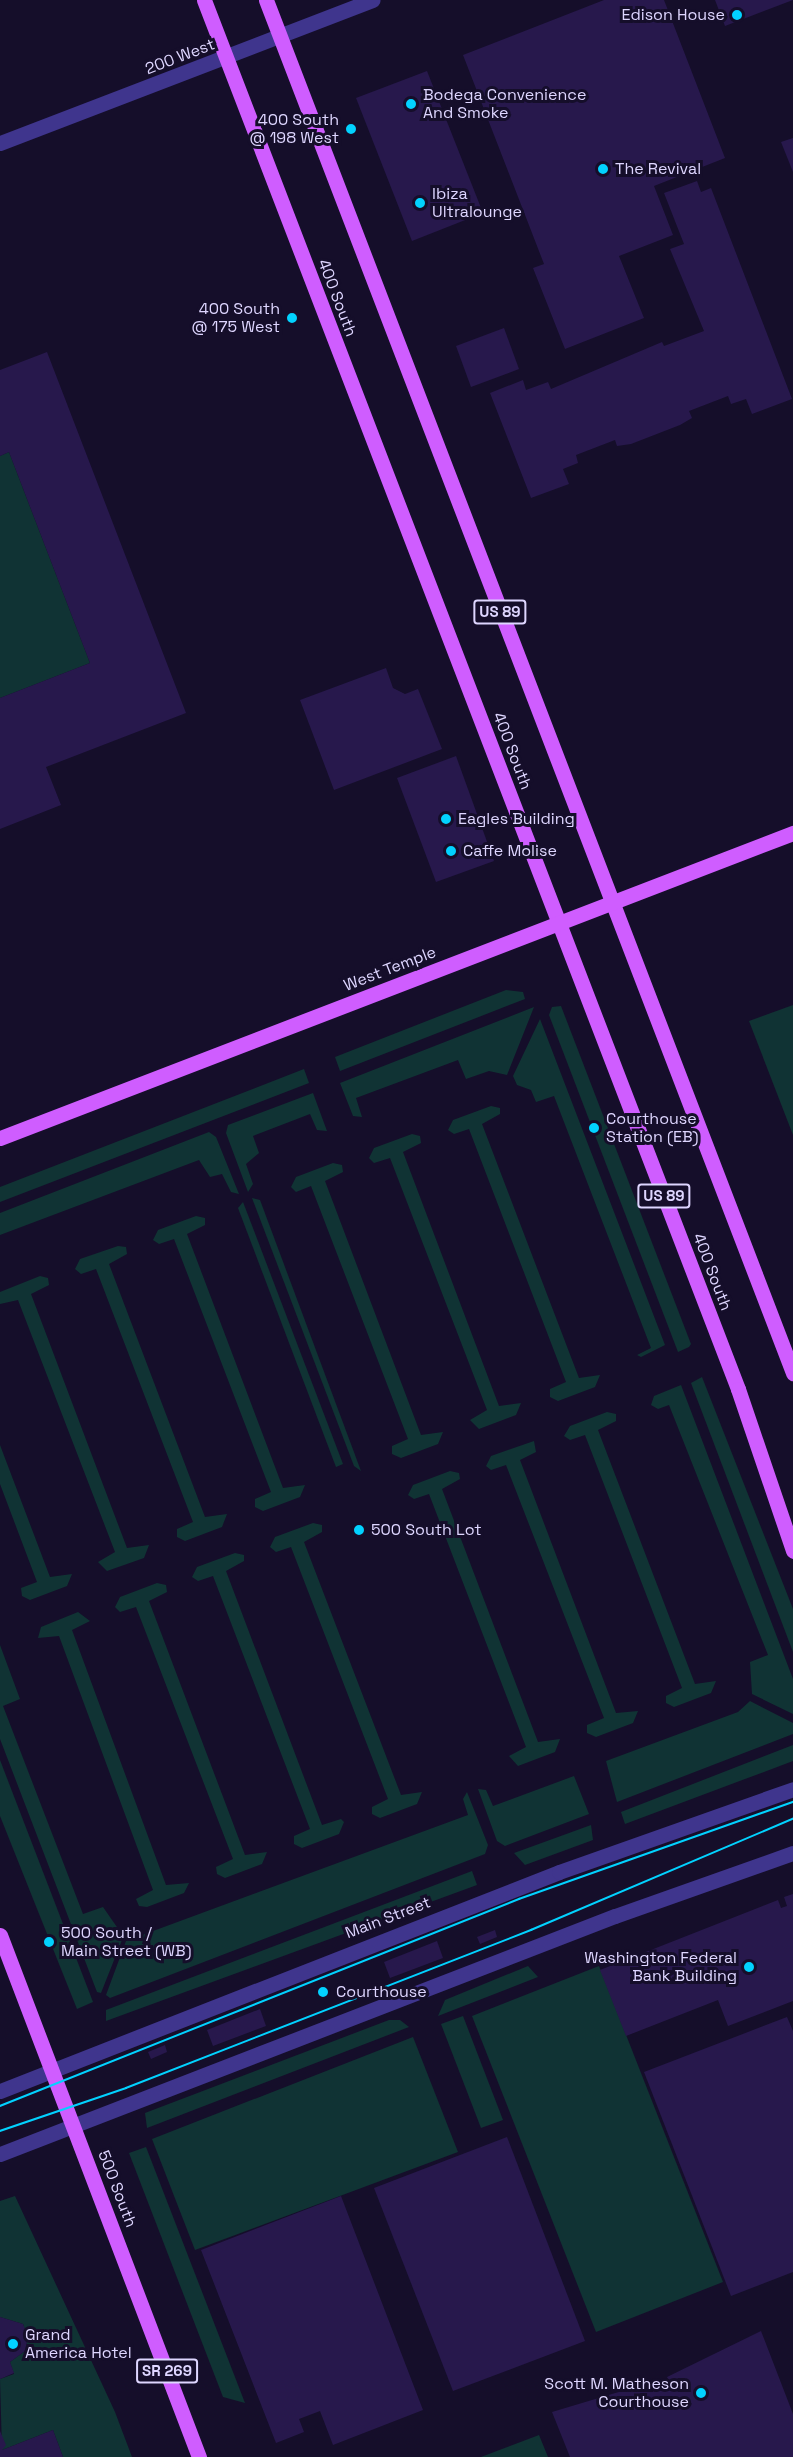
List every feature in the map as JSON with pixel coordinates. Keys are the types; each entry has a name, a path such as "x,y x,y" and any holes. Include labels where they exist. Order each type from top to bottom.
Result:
{"main road":[{"name":"400 South","path":"204,0 738,1389 793,1551"},
{"name":"US 89","path":"266,0 793,1374"},
{"name":"West Temple","path":"0,1138 793,833"},
{"name":"500 South","path":"0,1935 199,2457"}],"street":[{"name":"200 West","path":"0,143 372,0"},
{"name":"Main Street","path":"0,2091 548,1876 793,1789"},
{"path":"0,2154 615,1916 793,1853"}],"green space":[{"path":"9,452 90,663 0,698 0,456"},
{"path":"506,990 523,992 525,999 340,1071 335,1057"},
{"path":"793,1005 793,1135 749,1021"},
{"path":"561,1006 691,1344 678,1352 549,1015 552,1007"},
{"path":"534,1007 507,1075 489,1071 466,1079 458,1060 356,1098 362,1117 353,1116 340,1083"},
{"path":"540,1019 665,1345 641,1357 637,1355 651,1348 554,1096 536,1102 531,1090 517,1085 513,1076"},
{"path":"304,1069 309,1083 0,1202 0,1187"},
{"path":"313,1093 327,1131 317,1130 310,1114 253,1136 259,1153 246,1164 253,1184 248,1192 226,1133 228,1125"},
{"path":"491,1106 500,1108 500,1114 482,1124 579,1378 600,1375 595,1387 558,1401 550,1397 550,1389 566,1382 469,1129 454,1134 448,1130 453,1120"},
{"path":"209,1132 216,1137 239,1194 231,1192 222,1174 210,1177 199,1160 0,1235 0,1213"},
{"path":"412,1134 420,1136 421,1143 403,1152 499,1406 521,1403 516,1415 479,1429 470,1420 487,1410 390,1158 374,1163 369,1158 374,1148"},
{"path":"333,1163 342,1165 343,1172 325,1181 421,1435 443,1432 438,1444 401,1458 392,1454 392,1446 408,1439 311,1186 296,1192 291,1187 296,1177"},
{"path":"252,1198 260,1200 361,1471 354,1466"},
{"path":"243,1202 343,1464 336,1467 238,1208"},
{"path":"196,1216 205,1218 205,1225 187,1234 283,1488 305,1485 300,1497 263,1511 255,1507 255,1499 271,1492 174,1239 159,1244 153,1240 158,1230"},
{"path":"118,1246 126,1247 127,1254 109,1264 205,1517 227,1514 222,1527 185,1541 177,1537 177,1529 193,1522 96,1269 81,1274 75,1269 80,1259"},
{"path":"40,1276 48,1278 49,1285 31,1294 127,1548 149,1545 144,1558 107,1571 98,1562 115,1552 18,1300 0,1304 0,1292"},
{"path":"702,1377 793,1609 793,1652 691,1383"},
{"path":"681,1385 793,1679 793,1714 752,1694 750,1662 768,1655 669,1405 658,1409 651,1405 654,1396"},
{"path":"607,1412 616,1414 616,1421 598,1430 695,1684 716,1681 711,1693 674,1707 666,1703 666,1696 682,1688 585,1435 570,1440 564,1436 570,1426"},
{"path":"534,1441 536,1452 520,1460 616,1713 638,1711 633,1723 596,1737 587,1733 587,1725 604,1718 506,1465 491,1470 486,1466 491,1456"},
{"path":"0,1445 50,1577 72,1574 67,1586 30,1600 22,1596 21,1588 37,1582 0,1484"},
{"path":"450,1471 459,1473 460,1479 442,1489 538,1742 560,1739 555,1752 518,1766 509,1756 526,1747 429,1494 414,1499 408,1495 413,1485"},
{"path":"313,1523 322,1525 322,1532 304,1542 401,1795 422,1792 417,1804 380,1818 372,1814 372,1807 388,1799 291,1547 276,1552 270,1547 275,1537"},
{"path":"235,1553 244,1555 244,1561 226,1571 322,1825 341,1819 344,1822 339,1834 302,1848 294,1844 294,1836 310,1829 213,1576 198,1581 192,1577 197,1567"},
{"path":"157,1583 166,1585 167,1592 149,1601 245,1855 267,1852 262,1864 225,1878 217,1874 216,1867 233,1859 136,1607 120,1612 115,1607 120,1597"},
{"path":"78,1612 90,1621 72,1630 166,1885 189,1883 184,1893 147,1907 139,1906 136,1899 153,1890 59,1636 38,1638 41,1627"},
{"path":"0,1645 20,1699 3,1706 83,1914 103,1907 119,1930 122,1940 101,1993 97,1992 0,1739"},
{"path":"750,1701 793,1723 793,1734 617,1802 606,1761 738,1712"},
{"path":"793,1745 793,1761 625,1824 621,1812"},
{"path":"0,1760 93,2002 77,2009 0,1816"},
{"path":"574,1776 589,1814 505,1846 497,1841 478,1789 486,1790 493,1806"},
{"path":"467,1792 488,1845 485,1854 110,1998 106,1995 126,1941 468,1815 463,1799"},
{"path":"591,1825 593,1840 525,1865 514,1853"},
{"path":"472,1871 477,1885 106,2021 106,2010"},
{"path":"528,1966 538,1977 438,2016 445,2000"},
{"path":"599,1966 723,2282 596,2332 472,2016"},
{"path":"463,2016 503,2120 481,2128 441,2024"},
{"path":"389,2020 400,2020 409,2027 147,2128 145,2113"},
{"path":"413,2037 458,2152 195,2250 152,2139"},
{"path":"146,2147 245,2403 223,2397 129,2153"},
{"path":"15,2196 115,2412 132,2457 63,2457 53,2430 2,2450 0,2379 14,2374 10,2362 25,2351 28,2338 23,2324 0,2317 0,2201"},
{"path":"539,2435 548,2457 481,2457"}],"building":[{"name":"The Revival","path":"604,0 664,0 725,158 654,186 673,235 619,256 644,318 565,349 533,268 544,264 463,55"},
{"name":"Edison House","path":"715,0 793,0 725,26"},
{"path":"427,71 483,213 412,241 356,98"},
{"path":"793,138 793,172 781,142"},
{"path":"697,181 701,192 711,188 792,399 752,414 746,399 731,404 728,396 689,411 692,418 680,425 631,444 617,446 615,440 576,455 578,463 563,469 569,484 531,498 490,393 523,380 526,390 548,382 551,389 662,342 664,346 704,331 670,249 684,244 664,193"},
{"path":"504,328 519,369 471,387 456,346"},
{"path":"47,352 186,713 46,767 61,805 0,829 0,698 90,663 9,452 0,456 0,370"},
{"path":"386,668 393,688 405,694 418,689 442,749 334,790 300,700"},
{"name":"Eagles Building","path":"456,756 494,861 436,882 397,778"},
{"path":"793,1894 793,2001 728,2026 718,2000 626,2036 600,1970 778,1900 781,1908 787,1906 784,1897"},
{"path":"495,1930 497,1937 480,1944 477,1937"},
{"path":"437,1941 443,1958 390,1978 384,1962"},
{"path":"260,2009 266,2026 213,2046 207,2030"},
{"path":"787,2017 793,2031 793,2272 731,2296 644,2072"},
{"path":"165,2045 167,2052 151,2059 148,2052"},
{"path":"507,2137 585,2341 453,2391 374,2188"},
{"path":"341,2196 423,2410 333,2445 320,2411 299,2419 304,2432 276,2443 201,2250"},
{"name":"Grand America Hotel","path":"0,2317 23,2324 28,2337 25,2351 10,2362 14,2373 0,2379"},
{"name":"Scott M. Matheson Courthouse","path":"761,2331 793,2414 793,2457 570,2457 552,2412 652,2382 656,2392 671,2386 667,2377"},
{"path":"53,2430 63,2457 0,2457 0,2431 6,2445 2,2450"}],"tram line":[{"path":"0,2106 519,1899 793,1802"},
{"path":"0,2131 126,2088 531,1930 793,1819"}],"place":[{"name":"Edison House","path":"737,15"},
{"name":"Bodega Convenience And Smoke","path":"411,104"},
{"name":"400 South @ 198 West","path":"351,129"},
{"name":"The Revival","path":"603,169"},
{"name":"Ibiza Ultralounge","path":"420,203"},
{"name":"400 South @ 175 West","path":"292,318"},
{"name":"Eagles Building","path":"446,819"},
{"name":"Caffe Molise","path":"451,851"},
{"name":"Courthouse Station (EB)","path":"594,1128"},
{"name":"500 South Lot","path":"359,1530"},
{"name":"500 South / Main Street (WB)","path":"49,1942"},
{"name":"Washington Federal Bank Building","path":"749,1967"},
{"name":"Courthouse","path":"323,1992"},
{"name":"Grand America Hotel","path":"13,2344"},
{"name":"Scott M. Matheson Courthouse","path":"701,2393"}]}
